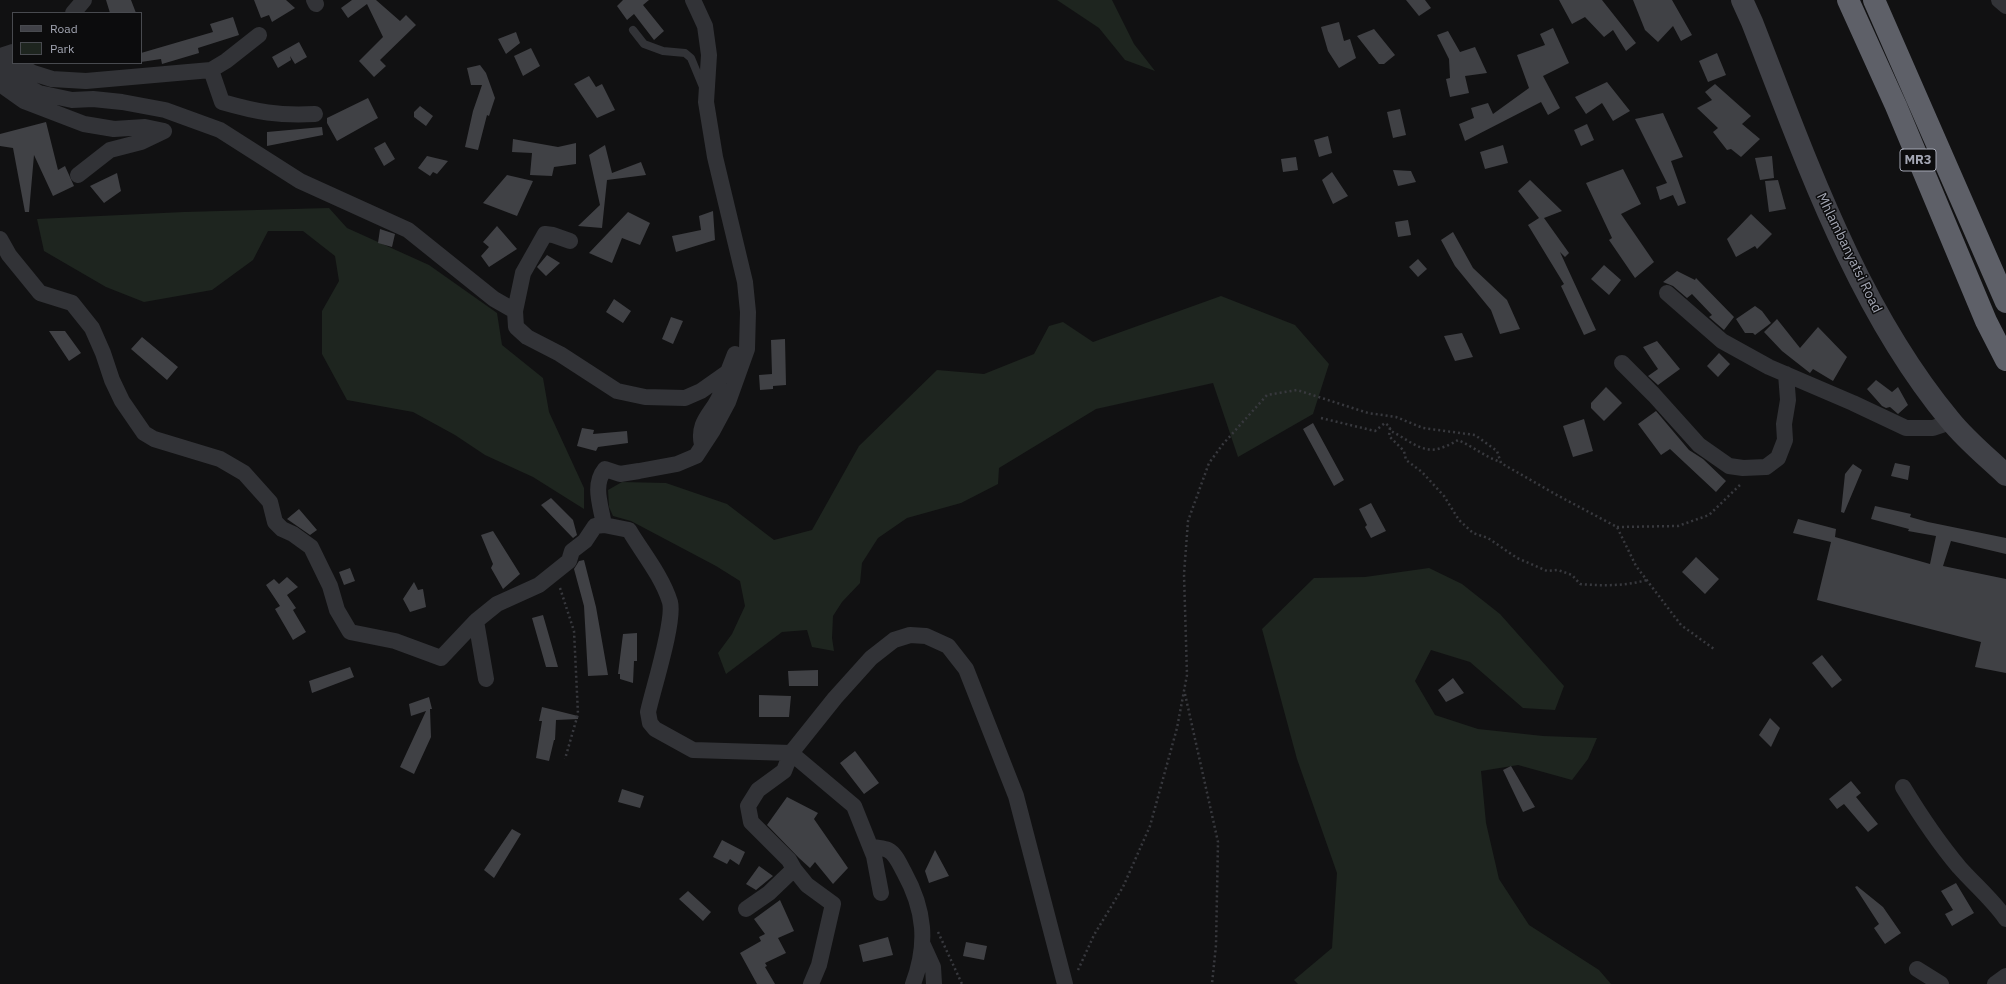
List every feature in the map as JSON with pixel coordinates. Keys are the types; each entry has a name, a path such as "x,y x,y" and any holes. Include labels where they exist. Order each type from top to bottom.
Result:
{"highway":[{"name":"MR3","path":"1848,0 1896,106 1986,321 2006,360"},
{"name":"MR3","path":"1874,0 2006,302"}],"main road":[{"name":"Mhlambanyatsi Road","path":"1742,0 1807,163 1858,276 1897,348 1951,422 2006,475"}],"street":[{"path":"74,12 84,0"},
{"path":"604,525 597,488 601,474 605,469 620,474 677,464 696,456 728,402 747,349 748,323 745,282 715,157 706,96 709,55 705,26 693,0"},
{"path":"1999,0 2006,6"},
{"path":"17,64 33,73 52,79 86,81 211,70 226,61 259,35"},
{"path":"0,56 12,52"},
{"path":"0,56 12,61"},
{"path":"0,60 2,68 15,80 39,93 72,100 92,99 122,102 165,110 220,130 300,181 408,230 494,298 515,311"},
{"path":"211,70 222,102 251,111 284,116 315,114"},
{"path":"0,84 24,101 84,124 114,129 145,127 164,131 141,142 110,150 78,175"},
{"path":"570,241 545,234 523,273 515,311 516,327 527,337 560,354 617,391 644,397 685,398 701,391 728,372"},
{"path":"0,239 9,255 40,293 72,303 92,328 112,380 122,401 144,433 154,439 220,459 244,473 270,502 275,522 282,529 293,534 311,547 330,586 337,610 350,632 395,641 441,658 476,621 497,604 525,592 569,561 572,551 584,541 594,526 604,525 629,530 660,580 670,602 670,623 648,712 650,723 655,729 693,750 791,753 854,806 874,856 881,893"},
{"path":"1667,293 1722,341 1786,374 1906,428 1933,428 1951,422"},
{"path":"702,446 700,435 705,418 720,397 728,372 748,323"},
{"path":"1622,363 1654,395 1699,445 1729,466 1743,468 1766,467 1778,458 1786,440 1784,424 1788,400 1786,374"},
{"path":"476,621 486,679"},
{"path":"812,984 819,965 833,904 807,885 794,869 789,860 751,822 748,806 758,790 784,771 791,753 835,698 871,658 894,640 910,635 926,636 948,646 966,669 1016,796 1065,984"},
{"path":"1903,787 1929,828 1959,867 1998,907 2006,920"},
{"path":"870,846 888,850 896,858 913,888 923,928 921,962 913,984"},
{"path":"746,909 769,893 794,869"},
{"path":"922,944 933,967 934,984"},
{"path":"1917,969 1941,984"},
{"path":"1995,984 2006,976"}],"lane":[{"path":"633,30 644,44 663,51 685,53 691,58 706,96"}],"path":[{"path":"1078,971 1094,934 1122,886 1150,826 1177,728 1187,675 1184,574 1188,521 1209,463 1223,444 1267,395 1297,390 1368,413 1396,418 1423,428 1475,436 1496,451 1501,463"},
{"path":"1322,418 1375,431 1385,422 1391,431 1406,439 1410,443 1424,449 1439,449 1458,440 1476,448 1486,457 1501,463 1617,527 1678,526 1708,515 1750,474 1766,467"},
{"path":"1390,428 1389,436 1404,451 1406,460 1422,472 1444,496 1459,520 1473,533 1488,538 1517,558 1547,571 1558,570 1572,575 1580,584 1624,585 1647,580"},
{"path":"1617,527 1636,566 1681,625 1714,649"},
{"path":"551,574 562,590 574,631 578,714 565,759"},
{"path":"1184,691 1218,842 1216,945 1212,984"},
{"path":"918,910 938,932 962,984"}],"green space":[{"path":"1057,0 1112,0 1134,44 1155,71 1125,60 1099,28"},
{"path":"329,208 347,228 429,265 497,313 502,345 543,378 549,412 584,488 584,509 533,477 485,455 455,435 413,412 347,400 322,354 322,311 339,281 335,256 303,231 268,231 253,260 212,290 144,302 106,287 44,251 37,219 184,212"},
{"path":"1221,296 1295,325 1329,364 1313,414 1238,457 1213,383 1096,409 999,468 998,484 961,503 907,518 878,538 862,563 860,583 842,602 833,616 832,638 834,651 812,647 807,630 782,632 726,674 718,653 732,634 745,606 740,581 716,566 631,521 613,516 609,507 608,490 622,482 666,483 727,504 774,540 812,530 859,446 937,370 984,374 1034,354 1049,326 1063,322 1093,342"},
{"path":"1429,568 1462,584 1500,614 1564,686 1555,710 1523,708 1470,662 1431,650 1415,681 1435,715 1478,729 1543,736 1597,738 1588,759 1572,780 1518,765 1481,771 1486,823 1499,879 1529,925 1599,970 1611,984 1298,984 1294,980 1332,948 1337,873 1297,759 1262,629 1314,578 1365,577"}],"building":[{"path":"106,0 131,0 136,12 110,12"},
{"path":"254,0 286,0 295,8 272,22 269,15 261,18"},
{"path":"352,0 376,0 400,21 406,15 416,25 380,60 386,66 374,77 359,61 383,37 367,4 348,18 341,8"},
{"path":"623,0 649,0 643,5 664,31 654,40 634,14 627,20 617,6"},
{"path":"1406,0 1425,0 1431,8 1419,16"},
{"path":"1559,0 1602,0 1636,43 1626,51 1613,30 1604,37 1585,17 1572,24"},
{"path":"1633,0 1672,0 1692,35 1681,41 1673,26 1658,42 1645,30"},
{"path":"233,17 239,35 198,48 199,53 162,64 161,59 142,62 142,53 213,32 210,24"},
{"path":"1339,22 1344,41 1350,39 1356,58 1339,68 1328,51 1321,27"},
{"path":"1553,28 1569,63 1543,76 1560,108 1548,115 1541,102 1465,141 1459,124 1474,118 1471,108 1488,103 1493,114 1529,88 1517,55 1545,45 1540,34"},
{"path":"1374,29 1395,55 1384,64 1379,64 1357,36"},
{"path":"1448,31 1460,52 1475,47 1487,73 1465,76 1469,93 1450,97 1446,79 1450,78 1449,59 1437,35"},
{"path":"516,32 520,43 506,54 498,39"},
{"path":"299,42 307,57 295,64 290,56 291,60 278,68 272,57"},
{"path":"531,48 540,66 523,76 514,56"},
{"path":"1717,53 1726,75 1708,82 1699,61"},
{"path":"480,65 486,73 495,98 489,116 487,115 478,150 465,147 473,111 482,85 471,85 467,68"},
{"path":"589,76 596,87 602,84 615,110 597,118 574,84"},
{"path":"1607,82 1630,111 1613,121 1602,103 1586,114 1575,97"},
{"path":"1715,84 1751,116 1742,124 1760,139 1741,157 1731,149 1727,150 1713,132 1718,128 1697,108 1712,100 1705,92"},
{"path":"368,98 378,118 337,141 327,123 327,118"},
{"path":"420,106 433,116 426,126 414,117 414,112"},
{"path":"1400,109 1406,135 1393,138 1387,112"},
{"path":"1663,113 1683,157 1671,161 1686,203 1678,206 1673,195 1660,200 1656,187 1667,183 1635,119"},
{"path":"46,122 58,170 65,166 74,186 53,196 34,155 29,212 25,212 13,148 0,146 0,134"},
{"path":"1587,124 1594,140 1581,146 1574,130"},
{"path":"322,127 323,135 267,146 267,132"},
{"path":"1328,136 1332,153 1319,157 1314,140"},
{"path":"513,139 558,147 576,143 576,164 554,167 552,176 530,175 532,153 512,152"},
{"path":"385,142 395,159 384,166 374,148"},
{"path":"605,145 612,173 641,162 646,175 607,180 602,228 578,226 600,205 589,155"},
{"path":"1503,145 1508,163 1485,169 1480,152"},
{"path":"427,156 448,161 437,174 433,172 430,176 418,168"},
{"path":"1772,156 1774,178 1760,180 1755,158"},
{"path":"1296,157 1298,170 1283,172 1281,159"},
{"path":"1623,169 1641,204 1621,214 1654,262 1635,278 1609,240 1612,238 1586,183"},
{"path":"1393,170 1411,171 1416,182 1398,186"},
{"path":"1332,172 1348,196 1333,204 1322,180"},
{"path":"117,173 121,191 104,203 90,186"},
{"path":"507,175 533,181 517,216 483,203"},
{"path":"1530,180 1562,211 1544,218 1569,253 1565,257 1560,252 1596,330 1584,335 1561,286 1564,284 1528,225 1539,218 1518,191"},
{"path":"1778,180 1786,209 1769,212 1765,181"},
{"path":"713,211 715,240 676,252 672,236 701,230 699,216"},
{"path":"628,212 650,223 640,245 622,238 612,263 589,253"},
{"path":"1751,214 1772,234 1757,249 1755,246 1736,257 1727,239"},
{"path":"1408,220 1411,235 1398,237 1395,222"},
{"path":"497,226 517,249 489,267 481,256 489,247 483,242"},
{"path":"380,229 395,234 392,247 378,243"},
{"path":"1453,232 1473,268 1507,300 1520,329 1500,334 1491,310 1455,266 1441,240"},
{"path":"547,255 560,263 546,276 537,267"},
{"path":"1418,259 1427,269 1418,277 1409,267"},
{"path":"1604,265 1621,280 1609,295 1591,279"},
{"path":"1677,271 1695,280 1696,278 1734,317 1724,330 1709,317 1712,315 1692,294 1687,298 1673,286 1663,282"},
{"path":"614,299 631,311 623,323 606,312"},
{"path":"1755,306 1762,311 1771,323 1755,335 1753,333 1745,333 1736,319"},
{"path":"671,317 683,321 673,344 662,339"},
{"path":"1777,319 1800,348 1818,327 1847,357 1833,381 1813,369 1810,373 1782,351 1764,332"},
{"path":"49,331 65,331 81,353 69,361"},
{"path":"1462,333 1473,357 1455,361 1444,336"},
{"path":"142,337 178,367 167,380 131,349"},
{"path":"785,339 786,385 773,386 773,389 760,390 759,375 772,374 771,340"},
{"path":"1657,341 1680,369 1658,385 1648,376 1658,369 1643,347"},
{"path":"1719,353 1730,364 1718,377 1707,366"},
{"path":"1876,380 1892,392 1898,387 1908,405 1898,414 1890,407 1886,408 1882,406 1867,389"},
{"path":"1606,387 1622,403 1604,421 1591,408 1591,403"},
{"path":"1656,411 1689,450 1703,459 1726,481 1716,492 1670,449 1661,455 1638,424"},
{"path":"1584,419 1593,451 1573,457 1563,426"},
{"path":"1313,423 1344,480 1334,486 1303,429"},
{"path":"582,428 594,430 593,434 627,431 628,443 598,447 596,451 577,446"},
{"path":"1895,463 1910,466 1908,480 1891,476"},
{"path":"1853,464 1862,470 1844,513 1841,512 1845,474"},
{"path":"551,498 573,520 577,535 573,538 541,505"},
{"path":"1371,503 1386,531 1371,538 1365,527 1367,525 1359,509"},
{"path":"1875,506 1911,514 1910,517 1928,522 2006,538 2006,554 1951,541 1943,566 2006,579 2006,673 1975,667 1981,642 1817,600 1831,542 1793,533 1798,519 1836,529 1835,537 1930,564 1936,536 1908,531 1909,529 1871,519"},
{"path":"299,509 317,530 310,535 287,519"},
{"path":"493,531 520,574 503,589 491,568 493,564 481,535"},
{"path":"1696,557 1719,579 1705,594 1682,572"},
{"path":"584,560 596,607 608,675 588,676 584,606 574,569 579,561"},
{"path":"350,568 355,581 344,585 339,572"},
{"path":"287,577 298,587 287,595 296,608 293,610 306,632 293,640 275,609 280,606 266,585 274,579 279,584"},
{"path":"414,582 418,590 423,589 426,607 410,612 403,599"},
{"path":"543,615 558,667 546,667 532,618"},
{"path":"637,633 637,661 634,661 633,683 620,679 620,674 618,674 623,634"},
{"path":"1822,655 1842,680 1832,688 1812,663"},
{"path":"350,667 354,677 312,693 309,681"},
{"path":"818,670 818,686 789,686 788,671"},
{"path":"1453,678 1464,693 1446,702 1438,690"},
{"path":"759,695 791,696 789,717 759,717"},
{"path":"429,697 432,709 430,709 431,737 414,774 400,767 426,711 411,716 409,704"},
{"path":"542,707 578,716 578,719 556,720 555,740 549,761 536,758 542,721 539,721"},
{"path":"1770,718 1780,728 1771,747 1759,735"},
{"path":"855,751 879,783 864,794 840,763"},
{"path":"1511,766 1535,807 1523,812 1503,770"},
{"path":"1851,781 1861,793 1856,797 1878,824 1868,832 1844,804 1837,809 1829,799"},
{"path":"622,789 644,796 640,808 618,802"},
{"path":"787,797 818,813 814,819 848,868 833,884 815,862 810,868 767,825"},
{"path":"512,829 521,834 494,878 484,870"},
{"path":"722,840 745,852 739,865 730,859 727,864 713,857"},
{"path":"935,850 949,876 929,883 925,871"},
{"path":"759,866 773,876 756,890 746,884"},
{"path":"1956,883 1974,913 1952,926 1945,914 1953,910 1941,891"},
{"path":"1857,886 1883,907 1901,933 1885,944 1874,928 1879,924 1855,887"},
{"path":"688,891 711,912 703,921 679,899"},
{"path":"780,900 794,931 778,938 786,953 765,963 767,966 765,967 775,984 757,984 740,953 761,941 759,937 765,934 754,919"},
{"path":"888,937 893,955 863,962 859,945"},
{"path":"966,942 987,946 984,960 963,956"}]}
